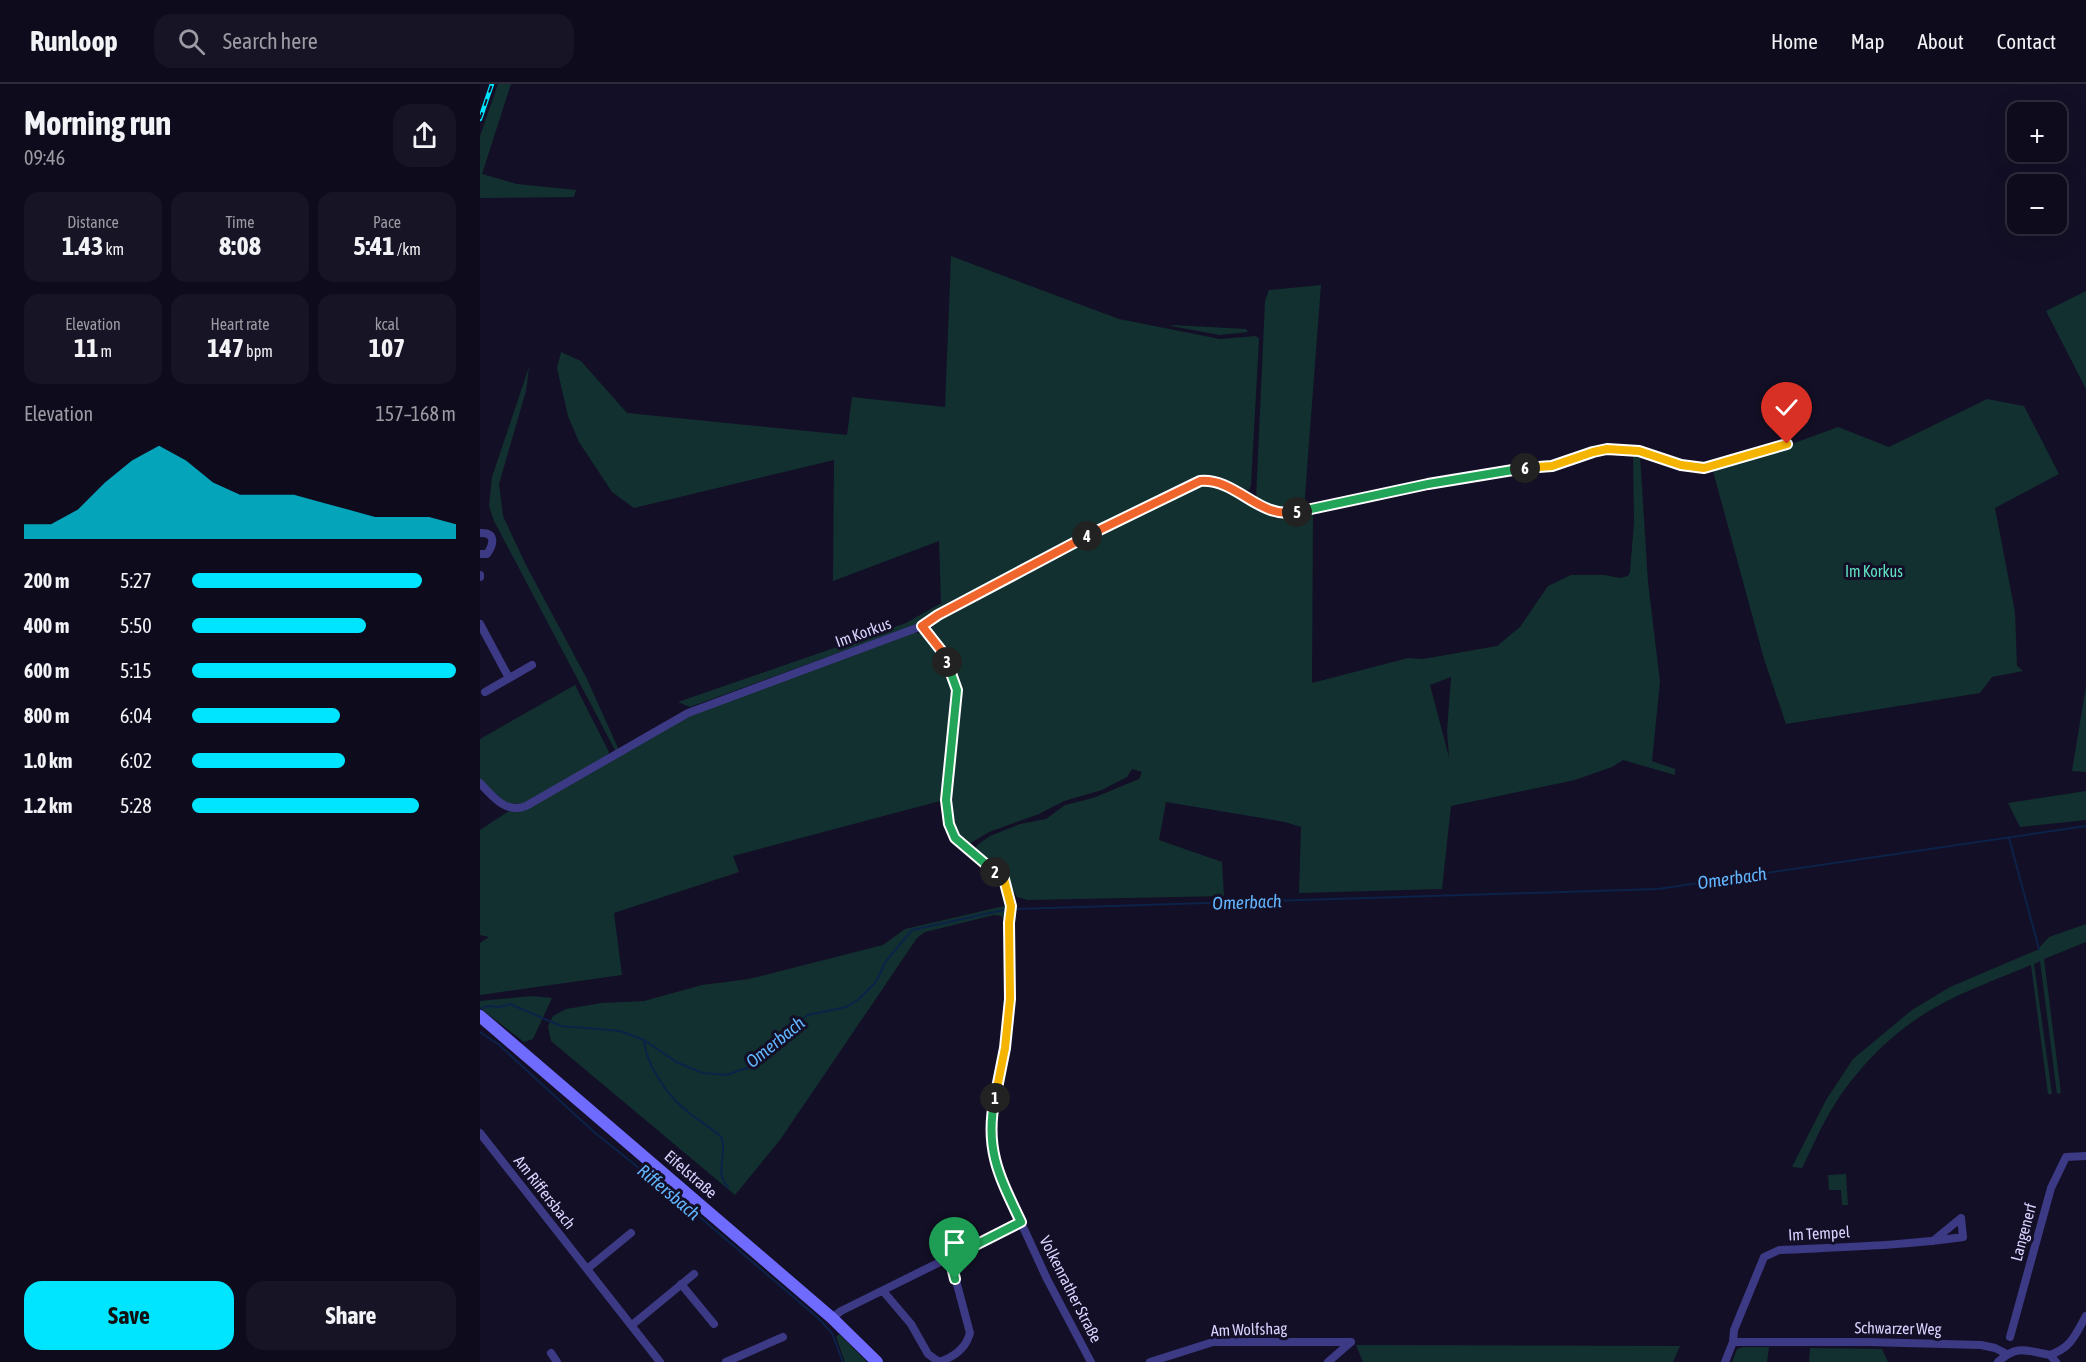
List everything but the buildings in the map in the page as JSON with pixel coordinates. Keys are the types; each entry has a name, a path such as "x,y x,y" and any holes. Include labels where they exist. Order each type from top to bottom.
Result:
{"main road":[{"name":"Eifelstraße","path":"480,1016 832,1318 877,1362"}],"street":[{"name":"Im Korkus","path":"480,783 502,804 513,808 526,806 688,713 922,626 938,615 1083,538 1200,481 1212,480 1222,483 1266,510 1292,513 1473,475 1552,466 1607,449 1639,451 1681,465 1704,468 1787,444"},
{"path":"480,533 491,536 493,541 487,554 480,554"},
{"path":"480,624 509,678"},
{"name":"Volkenrather Straße","path":"922,626 944,654 957,690 947,789 949,824 955,838 1004,879 1011,910 1010,999 1005,1048 992,1112 995,1166 1047,1279 1090,1362"},
{"path":"485,692 532,665"},
{"name":"Am Riffersbach","path":"480,1133 660,1362"},
{"name":"Langenerf","path":"2010,1337 2051,1188 2066,1157 2086,1155"},
{"path":"832,1318 841,1311 1021,1222"},
{"path":"587,1269 631,1233"},
{"name":"Im Tempel","path":"1725,1362 1733,1342 1734,1330 1764,1257 1779,1250 1933,1241"},
{"path":"883,1291 910,1324 928,1354 939,1362 949,1359 968,1341 970,1333 950,1258"},
{"path":"632,1325 694,1274"},
{"path":"681,1284 714,1324"},
{"path":"2053,1359 2072,1341 2086,1316"},
{"path":"726,1362 783,1337"},
{"name":"Am Wolfshag","path":"1150,1362 1213,1342 1351,1342 1328,1362"},
{"name":"Schwarzer Weg","path":"1733,1342 1982,1345 2007,1354 2018,1351 2053,1359"},
{"path":"551,1353 557,1362"},
{"path":"1998,1362 2007,1354"}],"green space":[{"path":"498,84 511,84 482,174 517,184 576,190 574,197 480,198 480,136"},
{"path":"951,256 1119,319 1220,339 1256,336 1259,339 1249,490 1243,491 1218,477 1199,477 920,623 690,707 678,702 906,623 941,603 939,541 833,581 834,460 634,508 612,492 579,442 568,416 557,368 561,352 581,361 627,413 847,435 852,397 945,407"},
{"path":"1321,285 1304,509 1280,508 1256,499 1265,301 1269,290"},
{"path":"2086,291 2086,389 2046,311"},
{"path":"1172,325 1246,329 1248,332 1220,335"},
{"path":"529,367 526,391 499,484 503,516 527,567 587,679 618,748 622,749 618,751 615,750 494,521 489,506 492,477"},
{"name":"Im Korkus","path":"1987,399 2024,406 2059,474 1995,508 2015,612 2017,666 2023,671 1992,677 1980,693 1786,724 1764,659 1713,471 1715,467 1789,445 1838,427 1889,447"},
{"path":"1633,453 1640,455 1648,582 1660,682 1652,761 1675,769 1675,775 1623,760 1612,767 1575,780 1451,806 1442,889 1299,893 1301,827 1285,822 1166,802 1159,840 1222,862 1224,896 1028,900 1017,897 1006,877 975,851 977,845 990,836 1020,824 1046,819 1065,805 1093,798 1139,779 1142,772 1132,769 1127,777 1102,790 1064,801 1039,814 989,832 971,843 962,842 951,824 950,800 959,688 932,632 932,623 1086,540 1201,484 1221,485 1265,512 1313,511 1312,683 1408,658 1423,659 1497,646 1520,627 1548,586 1571,575 1604,575 1620,578 1628,576 1634,522","holes":["1451,677 1447,731 1449,757 1430,685"]},
{"path":"910,633 920,633 942,655 953,687 944,800 733,856 739,872 614,913 622,975 480,995 480,943 489,937 480,935 480,830 509,811 513,811 693,714"},
{"path":"575,685 609,752 606,760 525,803 505,802 495,796 480,781 480,739"},
{"path":"2086,686 2086,772 2072,771"},
{"path":"2086,791 2086,820 2020,827 2008,803"},
{"path":"1004,906 1008,908 1006,922 1001,916 994,915 925,932 917,938 780,1140 735,1195 551,1041 548,1026 553,1016 566,1009 602,1003 644,1001 702,985 749,979 883,945 905,929"},
{"path":"2086,924 2086,942 2044,959 2061,1093 2057,1094 2040,961 2034,964 2052,1094 2048,1094 2031,965 1945,1002 1894,1036 1860,1070 1841,1094 1824,1122 1802,1168 1792,1167 1826,1100 1853,1059 1912,1010 1950,987 2037,950 2049,937"},
{"path":"532,996 552,998 533,1039 524,1042 480,1008 480,1001"},
{"path":"1846,1174 1848,1205 1842,1205 1841,1190 1829,1190 1828,1175"},
{"path":"839,1334 867,1362 845,1362 836,1337"},
{"path":"1356,1345 1680,1346 1673,1362 1363,1362"},
{"path":"1769,1347 1767,1362 1732,1362 1737,1349"},
{"path":"1810,1348 1882,1349 1888,1362 1809,1362"}],"waterway":[{"name":"Omerbach","path":"1014,909 1658,889 2086,826"},
{"path":"2009,838 2039,949"},
{"name":"Omerbach","path":"480,1009 510,1004 561,1026 620,1031 644,1040 678,1063 703,1073 726,1075 747,1068 782,1034 808,1015 846,1007 858,1000 876,982 886,961 912,930 1008,909"},
{"name":"Riffersbach","path":"480,1032 498,1044 594,1132 695,1213 818,1318 832,1333 843,1362"},
{"path":"644,1041 654,1071 673,1098 722,1138 721,1170 728,1188"}],"railway":[{"path":"480,119 492,84"}],"route":[{"path":"955,1279 950,1258 1021,1222 995,1166 993,1153 992,1112 1005,1048 1010,999 1011,903 1004,879 955,838 949,824 946,800 957,690 944,654 922,626 938,615 1083,538 1200,481 1212,480 1222,483 1266,510 1292,513 1496,471 1552,466 1607,449 1639,451 1681,465 1704,468 1787,444"}]}
